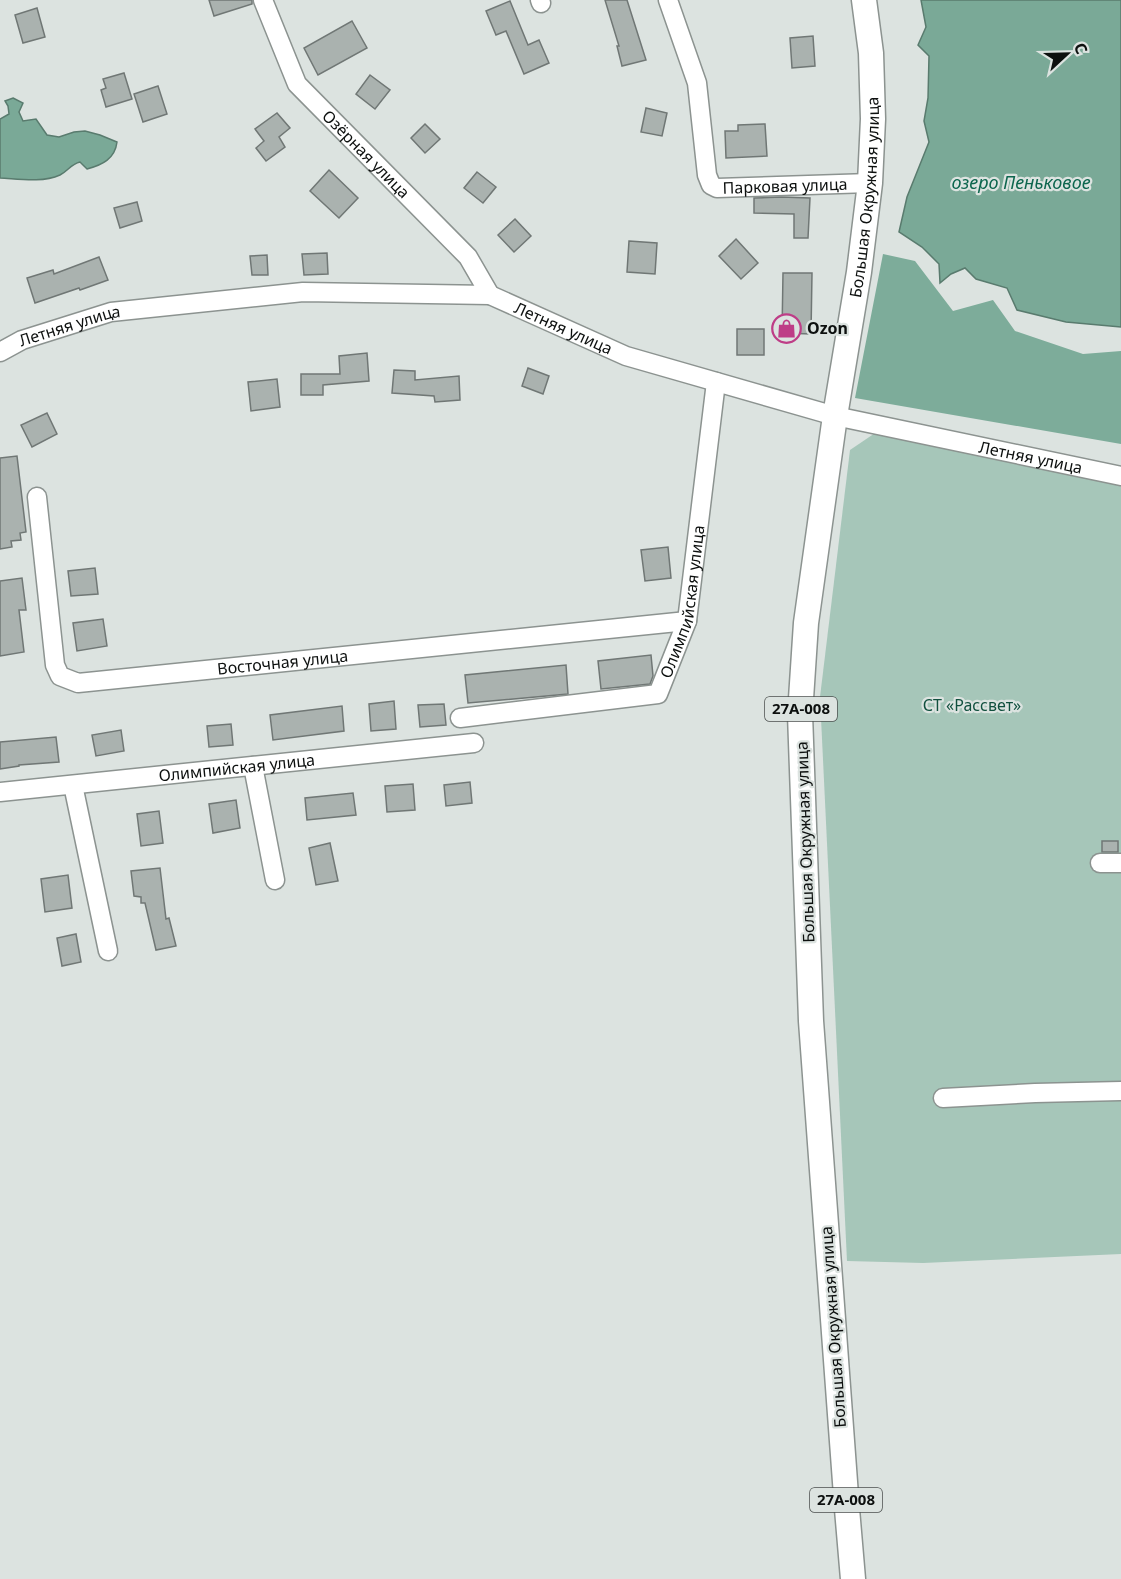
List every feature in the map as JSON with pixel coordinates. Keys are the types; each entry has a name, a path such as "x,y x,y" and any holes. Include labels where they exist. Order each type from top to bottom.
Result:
{"main road":[{"name":"Большая Окружная улица","path":"853,1579 811,1021 800,714 806,623 835,416 859,272 870,183 873,120 871,53 864,0"}],"street":[{"name":"Озёрная улица","path":"263,0 297,84 468,257 490,295"},
{"name":"Парковая улица","path":"668,0 697,83 707,175 711,185 717,188 870,183"},
{"name":"Летняя улица","path":"0,352 22,340 111,312 303,292 490,295 626,356 716,382 835,416 1121,476"},
{"name":"Олимпийская улица","path":"460,718 658,694 687,621 716,382"},
{"name":"Восточная улица","path":"37,497 55,665 60,676 78,683 687,621"},
{"name":"Олимпийская улица","path":"0,792 474,743"},
{"path":"253,766 275,880"},
{"path":"73,785 108,951"},
{"path":"1100,863 1121,863"},
{"path":"943,1098 1121,1091"}],"green space":[{"name":"СТ «Рассвет»","path":"884,427 1121,473 1121,1254 923,1263 847,1261 820,697 850,450"}],"shaded area":[{"path":"883,254 915,261 953,311 993,300 1015,331 1083,354 1121,351 1121,444 855,398"}],"water":[{"name":"озеро Пеньковое","path":"921,0 1121,0 1121,327 1066,322 1017,310 1007,288 976,279 965,268 951,274 940,283 939,264 922,247 899,232 907,197 929,142 924,121 928,98 929,56 918,45 926,27"},
{"path":"13,98 23,103 19,112 23,121 36,119 47,135 59,137 85,131 100,135 117,142 114,153 98,165 87,169 80,162 60,175 46,179 0,178 0,119 9,114 5,101"}],"building":[{"path":"209,0 252,0 252,4 214,16"},
{"path":"605,0 627,0 646,60 622,66 617,46 619,46"},
{"path":"510,1 528,45 539,40 549,63 524,74 506,31 496,35 486,11"},
{"path":"37,8 45,37 23,43 15,15"},
{"path":"352,21 367,48 318,75 304,48"},
{"path":"813,36 815,66 792,68 790,38"},
{"path":"124,73 132,99 106,107 101,90 106,88 103,79"},
{"path":"370,75 390,90 375,109 356,94"},
{"path":"158,86 167,114 143,122 134,94"},
{"path":"646,108 667,113 662,136 641,132"},
{"path":"277,113 290,128 279,137 285,147 266,161 256,148 264,141 255,129"},
{"path":"425,124 440,139 425,153 411,138"},
{"path":"765,124 767,156 726,158 725,131 738,131 738,125"},
{"path":"329,170 358,198 339,218 310,191"},
{"path":"477,172 496,187 483,203 464,188"},
{"path":"754,198 810,198 808,238 794,238 794,214 754,213"},
{"path":"137,202 142,221 120,228 114,208"},
{"path":"515,219 531,236 514,252 498,235"},
{"path":"736,239 758,263 741,279 719,256"},
{"path":"629,241 657,243 655,274 627,272"},
{"path":"327,253 328,274 304,275 302,254"},
{"path":"267,255 268,275 252,275 250,256"},
{"path":"99,257 108,280 35,303 27,278 53,270 54,274"},
{"path":"783,273 812,273 811,334 782,333"},
{"path":"737,329 764,329 764,355 737,355"},
{"path":"367,353 369,381 323,385 323,395 301,395 301,374 340,374 339,356"},
{"path":"528,368 549,376 543,394 522,386"},
{"path":"394,370 415,371 415,380 459,376 460,400 435,402 434,396 392,393"},
{"path":"277,379 280,407 251,411 248,382"},
{"path":"47,413 57,434 32,447 21,425"},
{"path":"17,456 26,532 20,533 21,540 11,541 12,547 0,549 0,458"},
{"path":"668,547 671,578 645,581 641,550"},
{"path":"95,568 98,594 71,596 68,571"},
{"path":"22,578 26,610 19,610 24,652 0,656 0,581"},
{"path":"103,619 107,646 77,651 73,623"},
{"path":"651,655 653,676 650,684 601,689 598,661"},
{"path":"566,665 568,694 468,703 465,675"},
{"path":"394,701 396,729 371,731 369,704"},
{"path":"444,704 446,725 420,727 418,705"},
{"path":"342,706 344,731 273,740 270,715"},
{"path":"231,724 233,745 209,747 207,726"},
{"path":"121,730 124,751 96,756 92,735"},
{"path":"56,737 59,762 0,769 0,742"},
{"path":"470,782 472,803 446,806 444,785"},
{"path":"413,784 415,810 387,812 385,786"},
{"path":"353,793 356,815 307,820 305,798"},
{"path":"236,800 240,828 213,833 209,804"},
{"path":"159,811 163,843 141,846 137,814"},
{"path":"1102,841 1118,841 1118,852 1102,852"},
{"path":"330,843 338,881 316,885 309,848"},
{"path":"160,868 166,919 169,918 176,946 156,950 145,903 141,903 141,897 134,896 131,871"},
{"path":"68,875 72,908 45,912 41,879"},
{"path":"76,934 81,962 62,966 57,938"}],"place":[{"name":"Ozon","path":"786,328"}]}
